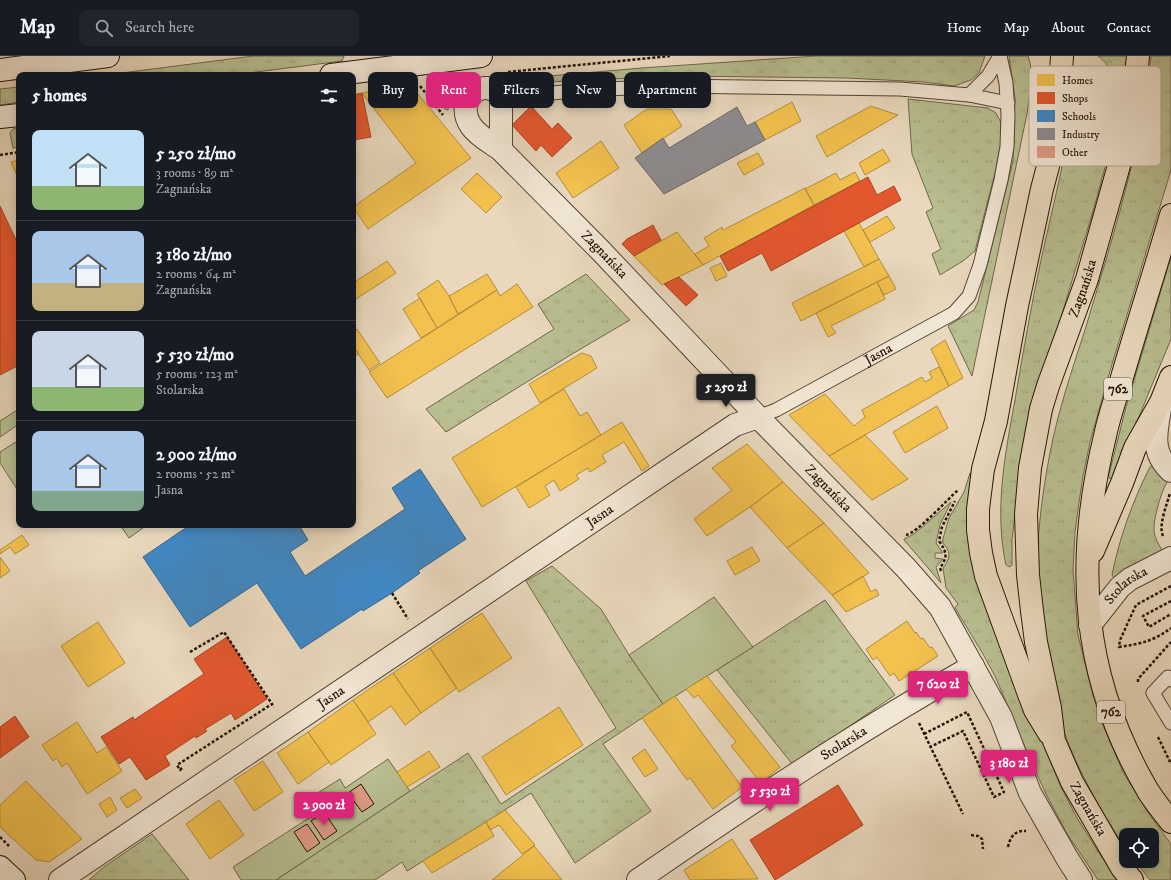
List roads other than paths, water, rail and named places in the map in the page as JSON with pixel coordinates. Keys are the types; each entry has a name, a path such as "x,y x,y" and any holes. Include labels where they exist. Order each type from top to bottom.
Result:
{"main road":[{"path":"1061,66 1062,56"},
{"name":"Zagnańska","path":"1137,66 1138,56"},
{"path":"1048,166 1017,306 996,421 983,469 978,509 978,530 986,576 1035,710 1054,741"},
{"name":"Zagnańska","path":"1119,166 1087,279 1041,409 1030,468 1026,514 1028,576 1036,642 1050,708 1054,741 1072,782 1122,868 1132,880"},
{"name":"762","path":"1171,215 1105,435 1091,510 1086,568 1090,625 1095,656 1104,691 1129,757 1149,793 1171,822"},
{"path":"1086,568 1122,484 1135,448 1161,402 1171,378"}],"street":[{"path":"0,70 108,56"},
{"path":"355,72 480,56"},
{"name":"Zagnańska","path":"489,89 481,89 471,94 465,105 466,116 471,126 500,150 602,252 758,417 906,568 940,607 1001,717 1030,793 1081,880"},
{"path":"500,150 501,108"},
{"path":"0,117 16,115"},
{"path":"1161,402 1156,446 1162,461 1171,471"},
{"name":"Jasna","path":"60,880 735,425 758,417"},
{"name":"Stolarska","path":"1090,625 1110,598 1125,583 1171,558"},
{"name":"Stolarska","path":"638,880 836,748 910,701 973,666"},
{"path":"0,867 14,880"}],"lane":[{"name":"Jasna","path":"758,417 776,410 954,313 969,296 980,265 1007,147 1008,103 1006,83 1000,56"},
{"path":"969,95 988,76 1000,56"},
{"path":"554,92 669,86 900,89 969,95 1008,103"},
{"path":"1171,680 1168,677 1153,693 1171,723"}]}
